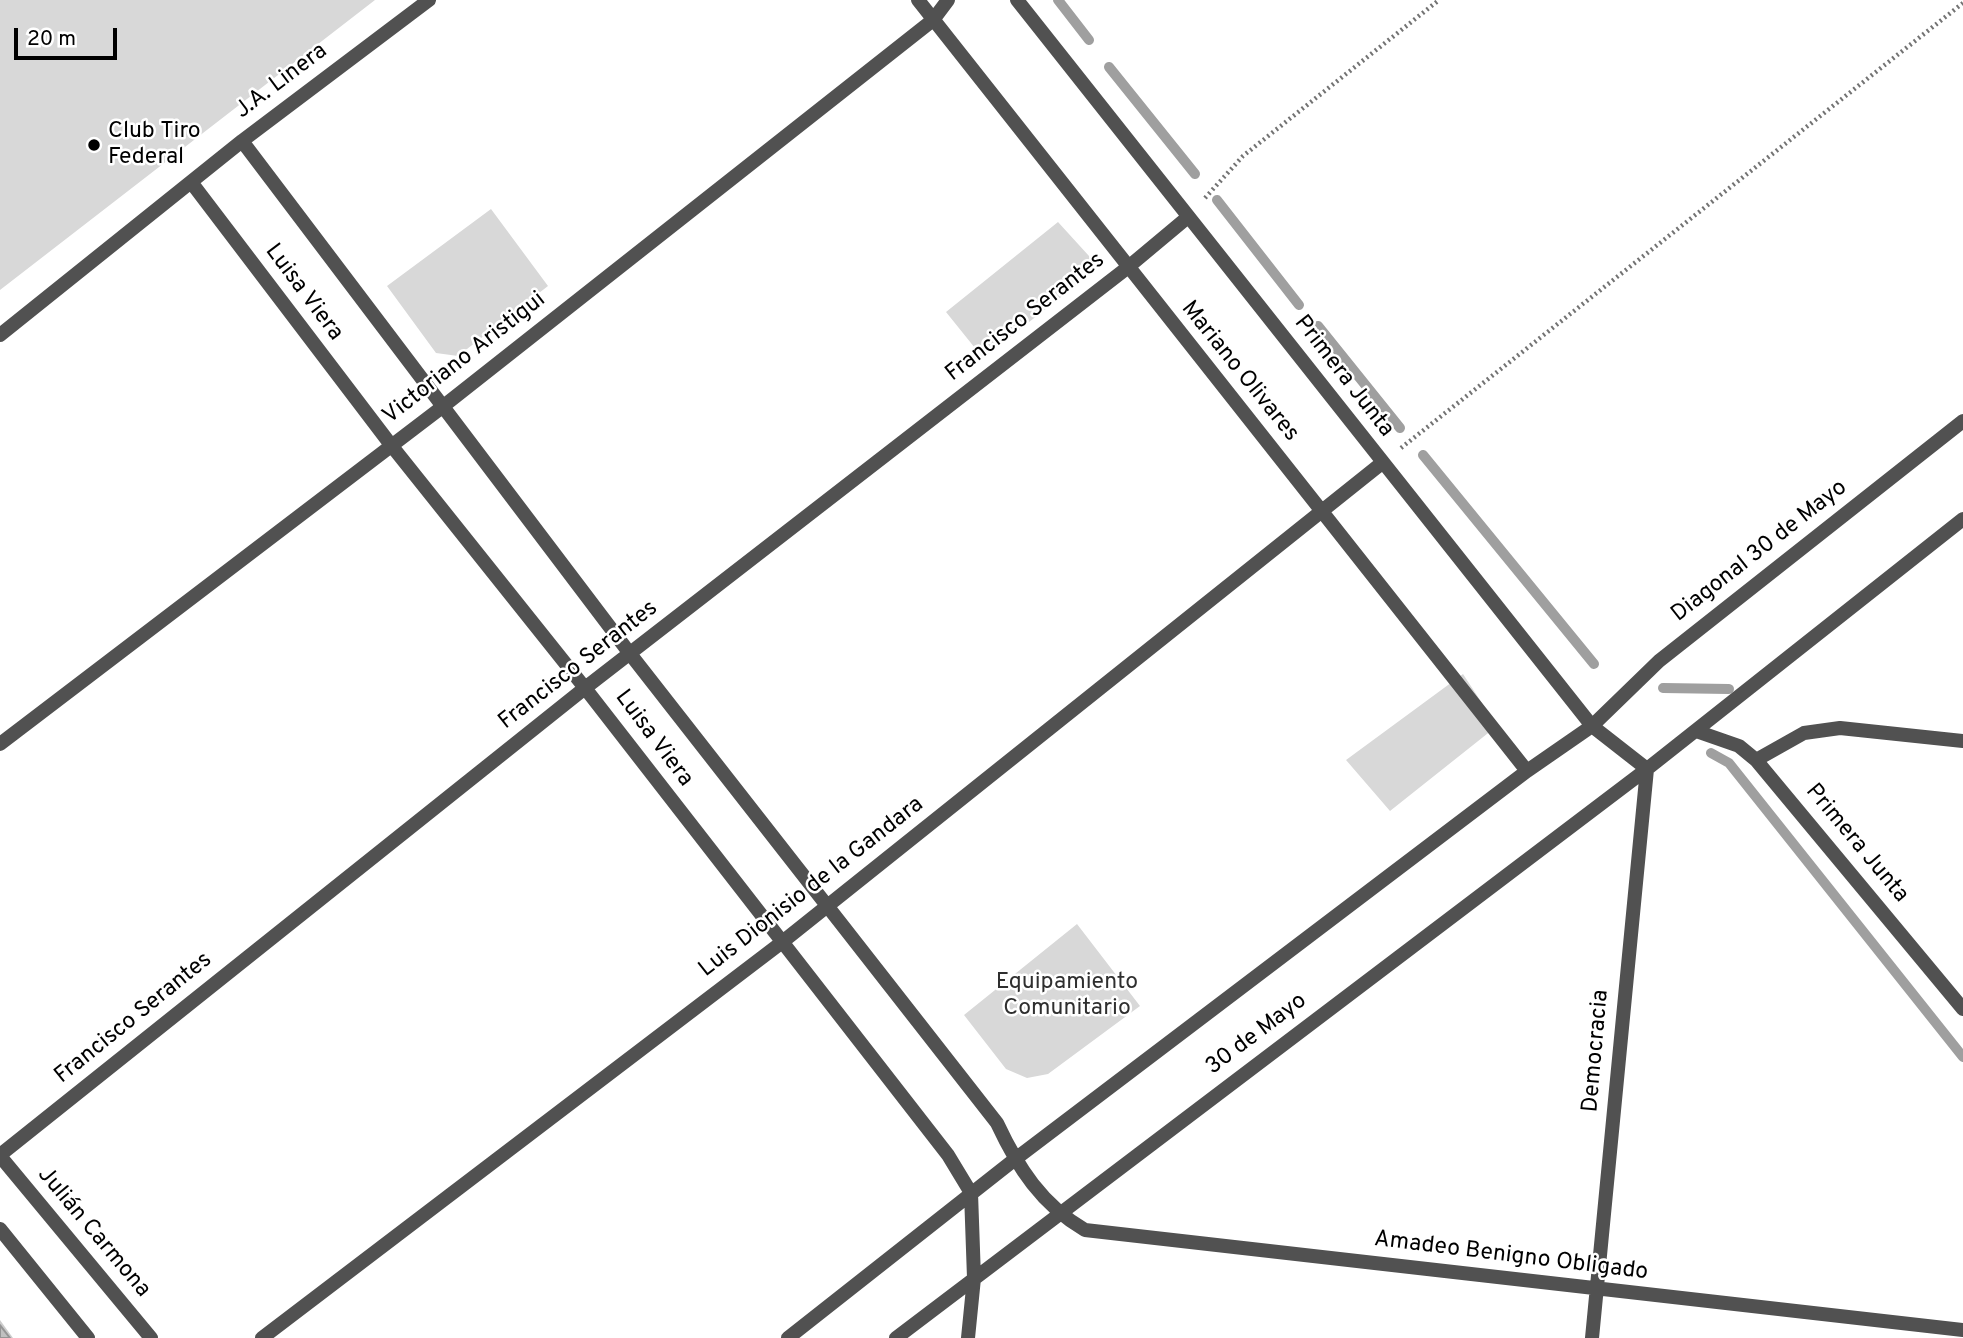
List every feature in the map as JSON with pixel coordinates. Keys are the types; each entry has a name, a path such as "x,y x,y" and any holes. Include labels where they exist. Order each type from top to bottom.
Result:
{"street":[{"name":"J.A. Linera","path":"0,335 242,141 429,0"},
{"name":"Mariano Olivares","path":"918,0 1127,268 1527,771"},
{"name":"Victoriano Aristigui","path":"0,744 441,408 933,20 948,0"},
{"name":"Primera Junta","path":"1017,0 1592,726 1647,769"},
{"name":"Luisa Viera","path":"242,141 441,408 997,1124 1014,1160 1057,1214"},
{"name":"Luisa Viera","path":"191,182 391,445 585,688 948,1156 971,1193 974,1278 968,1338"},
{"name":"Francisco Serantes","path":"0,1155 585,688 1127,268 1188,217"},
{"name":"Diagonal 30 de Mayo","path":"1527,771 1592,726 1659,661 1963,421"},
{"name":"Luis Dionisio de la Gandara","path":"262,1338 781,943 1382,463"},
{"path":"1647,769 1963,519"},
{"path":"1756,760 1804,733 1840,728 1963,741"},
{"name":"Primera Junta","path":"1696,731 1739,746 1756,760 1963,1009"},
{"name":"30 de Mayo","path":"896,1338 1647,769"},
{"name":"Democracia","path":"1592,1338 1647,769"},
{"name":"30 de Mayo","path":"788,1338 1014,1160 1527,771"},
{"name":"Julián Carmona","path":"0,1155 151,1338"},
{"name":"Amadeo Benigno Obligado","path":"1057,1214 1085,1230 1963,1330"},
{"path":"0,1229 88,1338"}],"path":[{"path":"1188,217 1243,156 1439,0"},
{"path":"1382,463 1963,3"}],"green space":[{"name":"Club Tiro Federal","path":"0,0 375,0 0,290"},
{"path":"491,209 548,286 458,356 436,353 387,286"},
{"path":"1058,222 1089,256 1091,268 1079,283 983,358 946,312"},
{"path":"1463,674 1497,726 1390,811 1346,760"},
{"name":"Equipamiento Comunitario","path":"1077,924 1140,1006 1048,1074 1027,1078 1006,1069 964,1015"}],"building":[{"path":"0,1325 10,1338 0,1338"}],"waterway":[{"path":"1058,0 1089,40"},
{"path":"1109,67 1195,174"},
{"path":"1217,200 1299,305"},
{"path":"1318,326 1400,428"},
{"path":"1423,455 1594,664"},
{"path":"1663,688 1729,689"},
{"path":"1711,753 1729,763 1963,1057"}],"place":[{"name":"Club Tiro Federal","path":"94,145"}]}
